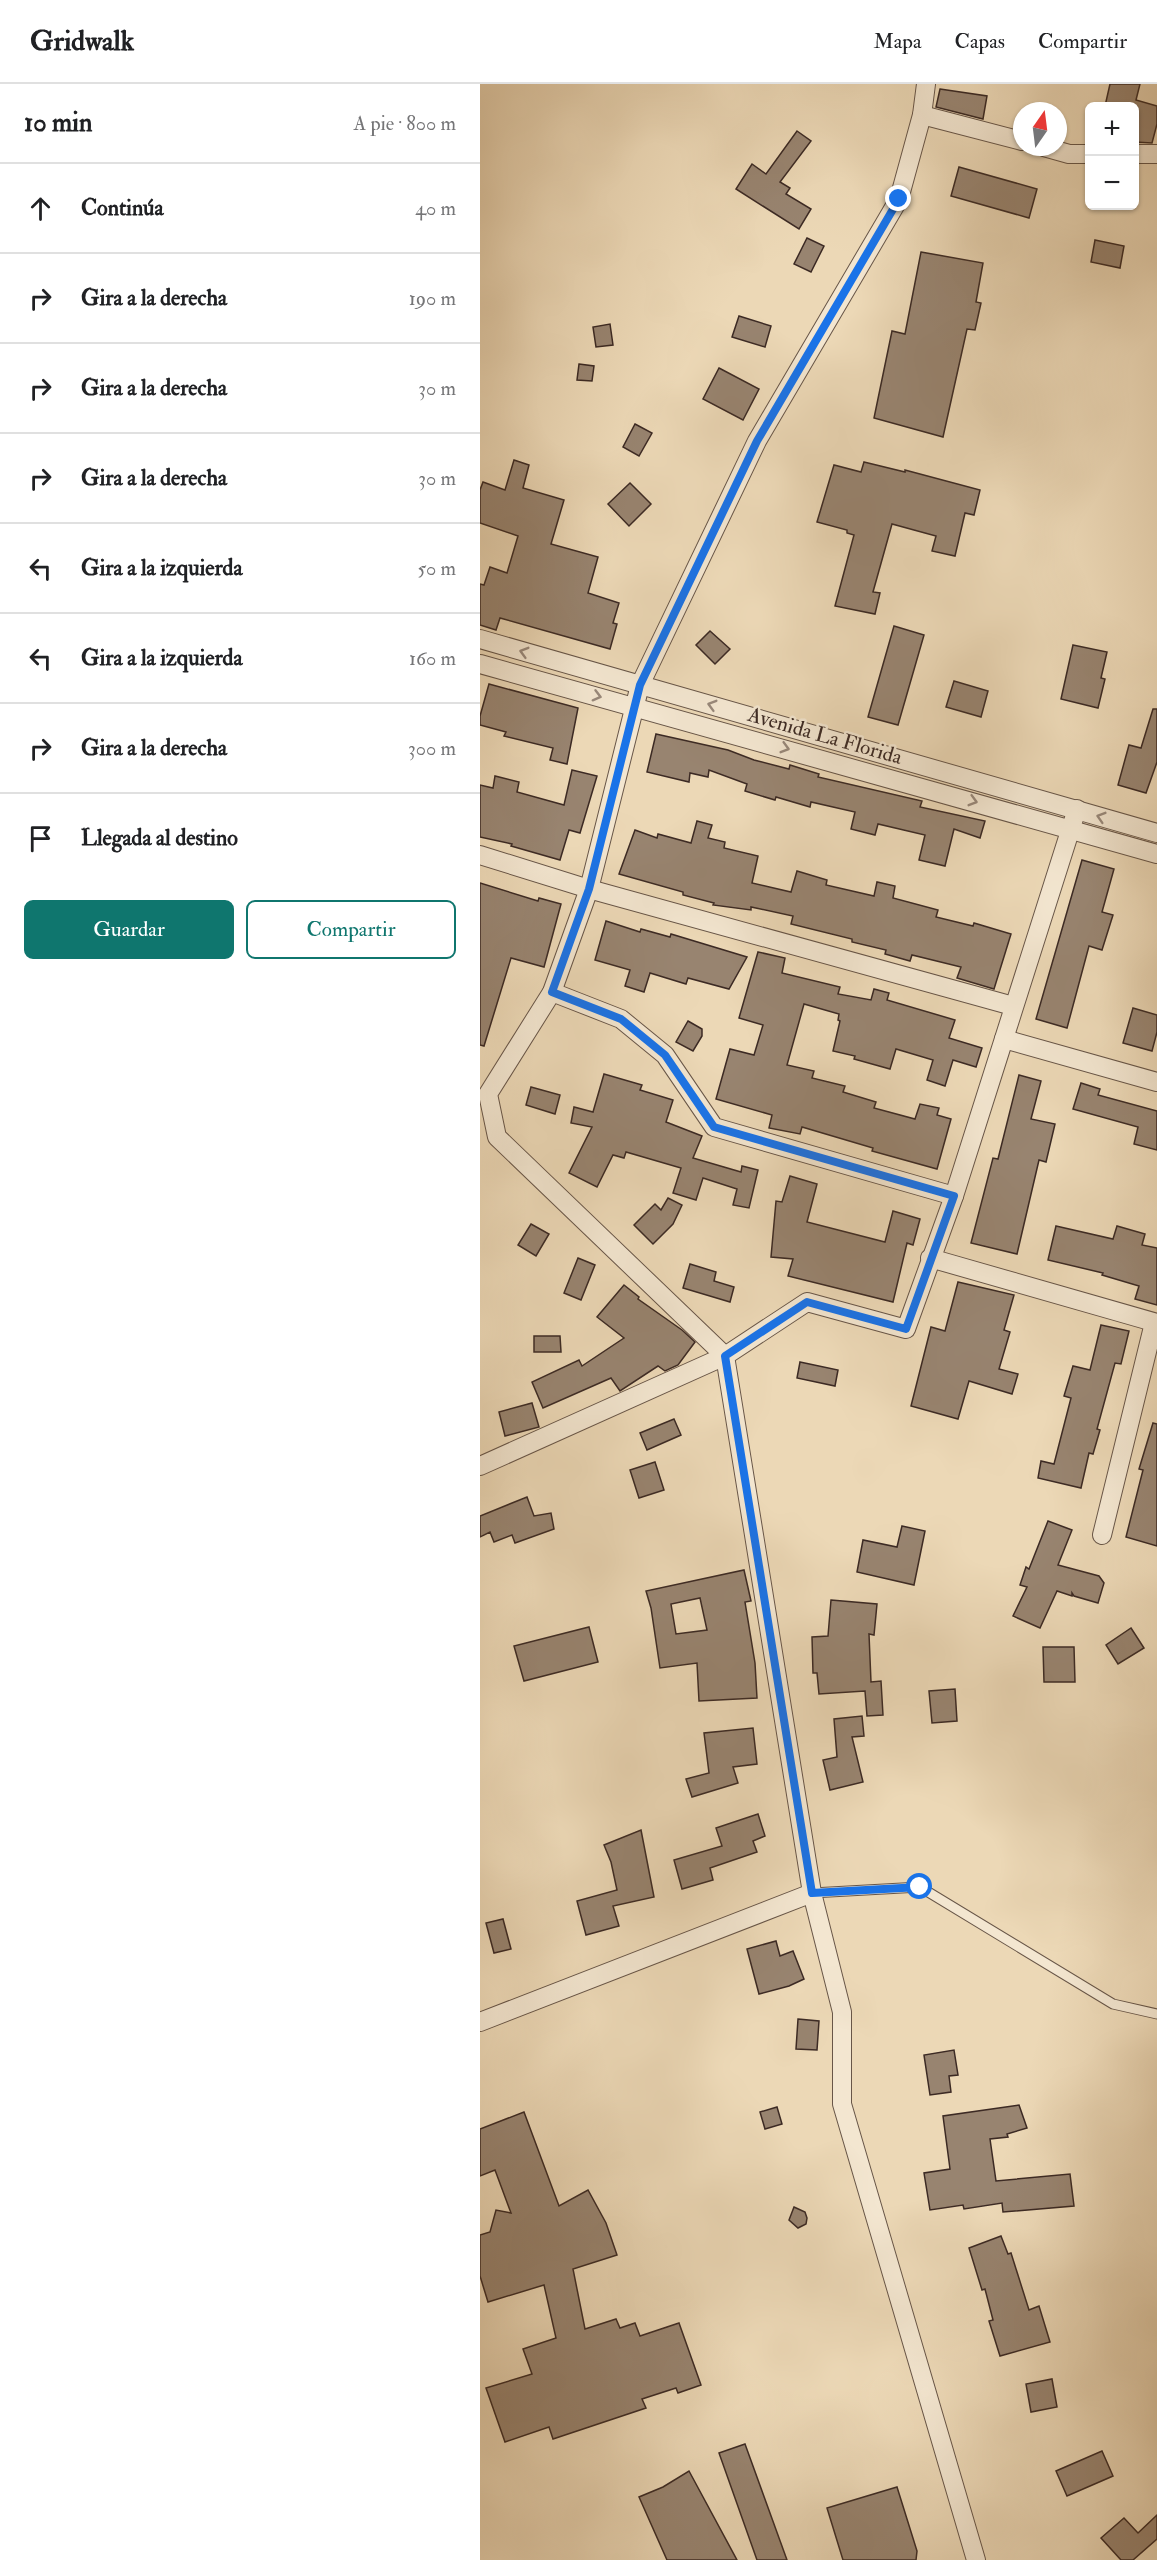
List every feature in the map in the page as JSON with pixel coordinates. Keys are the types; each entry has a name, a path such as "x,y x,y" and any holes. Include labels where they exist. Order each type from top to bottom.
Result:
{"street":[{"path":"926,84 922,115 899,199 757,441 640,685 589,889 552,992 484,1093 497,1137 725,1356 812,1893 842,2012 842,2104 976,2560"},
{"path":"922,115 1013,139"},
{"path":"1067,153 1085,154"},
{"path":"1139,154 1157,154"},
{"path":"480,639 1077,809 1157,834"},
{"name":"Avenida La Florida","path":"480,664 1157,854"},
{"path":"480,1466 725,1356 807,1302 906,1329 954,1196 1013,1006 1073,829 1077,809"},
{"path":"480,855 589,889 1013,1006"},
{"path":"552,992 621,1019 665,1055 714,1127 954,1196"},
{"path":"1004,1039 1157,1082"},
{"path":"930,1258 1156,1323 1102,1535"},
{"path":"480,2022 812,1893"}],"lane":[{"path":"812,1893 920,1887 1113,2004 1157,2014"}],"building":[{"path":"1110,84 1140,84 1136,100 1157,106 1157,124 1152,143 1139,142 1139,102 1106,102"},
{"path":"940,89 987,96 983,119 936,107"},
{"path":"797,131 811,141 780,182 790,188 786,194 811,209 799,229 736,189 752,164 766,174"},
{"path":"959,167 1037,189 1029,218 951,196"},
{"path":"807,238 824,246 811,272 794,264"},
{"path":"1095,240 1124,246 1120,268 1091,262"},
{"path":"921,252 983,263 976,302 981,303 975,330 967,329 943,437 874,418 892,331 905,334"},
{"path":"739,316 771,326 765,347 732,337"},
{"path":"610,324 613,345 596,347 593,327"},
{"path":"579,364 594,366 592,381 577,380"},
{"path":"719,368 759,389 743,420 703,399"},
{"path":"635,424 652,433 639,456 623,447"},
{"path":"514,460 529,465 523,488 564,500 551,544 598,557 588,593 619,603 613,623 617,624 610,649 500,618 496,630 480,625 480,584 484,585 490,567 507,573 518,536 480,523 480,490 483,482 505,490"},
{"path":"864,462 905,472 905,470 980,490 974,515 965,513 955,556 932,551 936,536 892,524 873,592 880,593 875,614 835,606 854,535 847,533 847,530 817,522 834,465 861,472"},
{"path":"630,483 651,504 629,526 608,504"},
{"path":"894,626 924,635 898,725 868,717"},
{"path":"710,631 730,649 715,664 696,645"},
{"path":"1073,645 1107,652 1101,678 1105,679 1098,708 1061,699"},
{"path":"954,681 988,691 981,717 946,707"},
{"path":"489,684 578,708 567,764 550,760 553,748 504,736 506,732 480,725 480,716"},
{"path":"1153,709 1157,709 1157,762 1146,793 1118,785 1129,745 1141,748"},
{"path":"656,734 728,750 754,760 789,769 790,765 819,774 818,777 922,801 920,807 985,821 980,838 954,829 945,866 919,860 925,835 878,824 875,835 851,829 855,812 811,802 810,807 776,797 775,800 745,791 747,784 709,770 708,777 690,773 689,782 647,772"},
{"path":"572,770 597,776 580,833 569,830 560,860 511,846 512,844 480,837 480,785 493,788 495,776 519,782 517,792 564,805"},
{"path":"697,821 712,825 708,838 725,842 724,848 758,856 752,883 791,892 797,871 827,880 826,885 874,896 877,882 895,886 893,898 938,910 936,917 973,926 974,923 1011,934 994,989 957,978 961,967 912,955 910,961 885,954 886,950 852,942 852,939 791,924 793,916 751,907 751,910 713,905 714,903 683,895 683,892 619,874 635,830 657,838 658,834 691,843"},
{"path":"1082,860 1114,869 1102,912 1113,915 1102,950 1089,946 1067,1028 1036,1019"},
{"path":"480,883 538,901 539,898 561,904 544,967 511,958 484,1046 480,1045"},
{"path":"606,921 640,932 641,929 670,937 671,934 747,957 729,989 688,978 686,984 650,973 644,992 625,986 630,970 595,960"},
{"path":"758,952 785,958 782,973 840,987 838,994 871,1000 874,989 889,993 887,1000 955,1020 949,1038 982,1048 976,1067 953,1060 945,1086 927,1080 933,1060 896,1049 890,1069 854,1059 855,1056 833,1051 840,1021 838,1020 839,1014 804,1004 787,1065 814,1071 812,1078 845,1086 843,1092 876,1102 874,1108 915,1119 920,1104 939,1108 937,1115 951,1119 937,1169 872,1151 873,1148 802,1127 800,1134 769,1128 772,1115 716,1099 730,1049 754,1055 763,1025 739,1018"},
{"path":"1133,1008 1157,1015 1157,1032 1152,1051 1123,1043"},
{"path":"688,1021 702,1029 702,1036 693,1051 676,1042"},
{"path":"604,1074 642,1085 640,1090 673,1100 666,1122 702,1136 693,1158 741,1172 742,1166 758,1170 749,1208 733,1205 737,1189 703,1178 696,1200 673,1193 681,1168 626,1152 624,1158 613,1155 597,1187 569,1173 592,1127 571,1123 574,1107 593,1112"},
{"path":"1019,1075 1041,1081 1031,1119 1055,1124 1046,1162 1039,1160 1017,1254 971,1243 993,1158 998,1159"},
{"path":"1081,1083 1100,1089 1098,1095 1157,1111 1157,1150 1134,1144 1138,1127 1073,1109"},
{"path":"531,1087 560,1095 555,1114 526,1105"},
{"path":"790,1176 817,1184 807,1222 885,1242 893,1211 920,1219 913,1245 907,1243 893,1302 788,1276 793,1259 771,1257 776,1201 782,1202"},
{"path":"668,1198 682,1205 673,1224 653,1244 634,1225 655,1204 661,1210"},
{"path":"531,1224 549,1234 536,1256 518,1245"},
{"path":"1056,1226 1113,1239 1117,1226 1145,1234 1142,1245 1157,1248 1157,1305 1135,1299 1139,1286 1102,1275 1103,1273 1048,1260"},
{"path":"578,1258 595,1265 581,1300 564,1293"},
{"path":"690,1264 716,1272 714,1281 734,1287 730,1302 683,1288"},
{"path":"958,1282 1014,1295 1004,1330 1010,1332 999,1369 1018,1374 1012,1394 969,1381 958,1419 911,1406 931,1327 945,1331"},
{"path":"624,1285 639,1297 638,1299 695,1342 678,1365 665,1371 658,1366 620,1391 611,1378 543,1408 532,1382 579,1360 582,1366 624,1338 597,1317"},
{"path":"1101,1325 1129,1331 1121,1364 1115,1363 1097,1429 1100,1430 1093,1454 1089,1453 1081,1488 1038,1478 1041,1461 1054,1464 1071,1398 1064,1396 1073,1366 1090,1370"},
{"path":"534,1336 560,1336 561,1352 534,1352"},
{"path":"800,1362 838,1370 835,1386 797,1378"},
{"path":"532,1403 539,1427 505,1436 499,1412"},
{"path":"674,1419 681,1435 647,1450 640,1433"},
{"path":"1153,1423 1157,1424 1157,1546 1126,1537 1143,1470 1139,1469"},
{"path":"655,1462 664,1490 639,1498 630,1470"},
{"path":"527,1497 534,1516 551,1513 554,1529 515,1543 512,1535 494,1542 490,1532 480,1537 480,1516"},
{"path":"1048,1521 1072,1530 1058,1565 1099,1576 1104,1583 1098,1603 1074,1596 1072,1593 1072,1596 1057,1591 1040,1628 1013,1616 1027,1587 1020,1585 1026,1567 1029,1569"},
{"path":"902,1526 925,1531 914,1585 857,1572 863,1540 897,1547"},
{"path":"744,1570 751,1601 745,1602 755,1663 757,1698 699,1701 697,1663 660,1668 651,1608 646,1591","holes":["700,1598 707,1630 676,1634 671,1604"]},
{"path":"831,1600 877,1604 874,1635 869,1634 871,1682 881,1681 883,1715 867,1716 865,1691 819,1694 817,1673 813,1673 812,1637 828,1636"},
{"path":"589,1627 598,1662 524,1681 514,1646"},
{"path":"1131,1628 1144,1648 1118,1664 1106,1645"},
{"path":"1043,1647 1074,1647 1075,1682 1044,1682"},
{"path":"955,1689 957,1721 932,1723 929,1691"},
{"path":"862,1716 864,1736 852,1737 863,1782 830,1790 823,1760 837,1757 834,1719"},
{"path":"753,1728 757,1764 733,1767 738,1783 692,1797 686,1779 709,1773 704,1733"},
{"path":"758,1814 765,1836 753,1841 757,1852 710,1868 713,1880 682,1889 674,1860 722,1846 716,1828"},
{"path":"641,1830 654,1897 613,1906 619,1926 586,1935 577,1901 617,1890 611,1862 604,1845"},
{"path":"503,1919 511,1949 494,1953 486,1923"},
{"path":"776,1941 780,1956 793,1951 804,1979 789,1986 759,1994 747,1949"},
{"path":"798,2019 819,2021 817,2050 796,2049"},
{"path":"954,2050 958,2075 949,2076 951,2092 930,2095 924,2055"},
{"path":"1019,2105 1027,2128 1007,2134 1008,2137 990,2139 996,2181 1070,2174 1074,2206 1003,2212 1002,2203 964,2209 963,2205 930,2210 924,2173 950,2169 943,2116"},
{"path":"777,2107 782,2124 765,2129 760,2112"},
{"path":"524,2112 559,2206 588,2190 606,2223 617,2255 573,2269 585,2329 616,2319 620,2328 635,2323 640,2336 679,2323 701,2385 678,2393 676,2388 642,2399 646,2408 553,2439 549,2427 505,2442 486,2388 532,2374 523,2349 556,2338 544,2285 488,2302 480,2276 480,2235 490,2232 496,2210 511,2213 495,2170 480,2176 480,2129"},
{"path":"794,2207 805,2212 807,2218 806,2224 798,2228 789,2220"},
{"path":"1001,2236 1008,2254 1011,2253 1029,2310 1039,2306 1050,2342 1000,2356 989,2321 993,2320 985,2289 982,2290 969,2248"},
{"path":"1052,2379 1057,2407 1031,2412 1026,2384"},
{"path":"745,2444 787,2560 757,2560 719,2453"},
{"path":"1102,2451 1113,2476 1067,2496 1056,2471"},
{"path":"689,2471 737,2560 667,2560 639,2497 663,2487"},
{"path":"897,2487 917,2551 916,2560 843,2560 827,2508"},
{"path":"1157,2515 1157,2539 1133,2560 1121,2560 1101,2538 1124,2518 1138,2533"}],"route":[{"path":"899,199 757,441 640,685 589,889 552,992 621,1019 665,1055 714,1127 954,1196 906,1329 807,1302 725,1356 812,1893 920,1887"}]}
